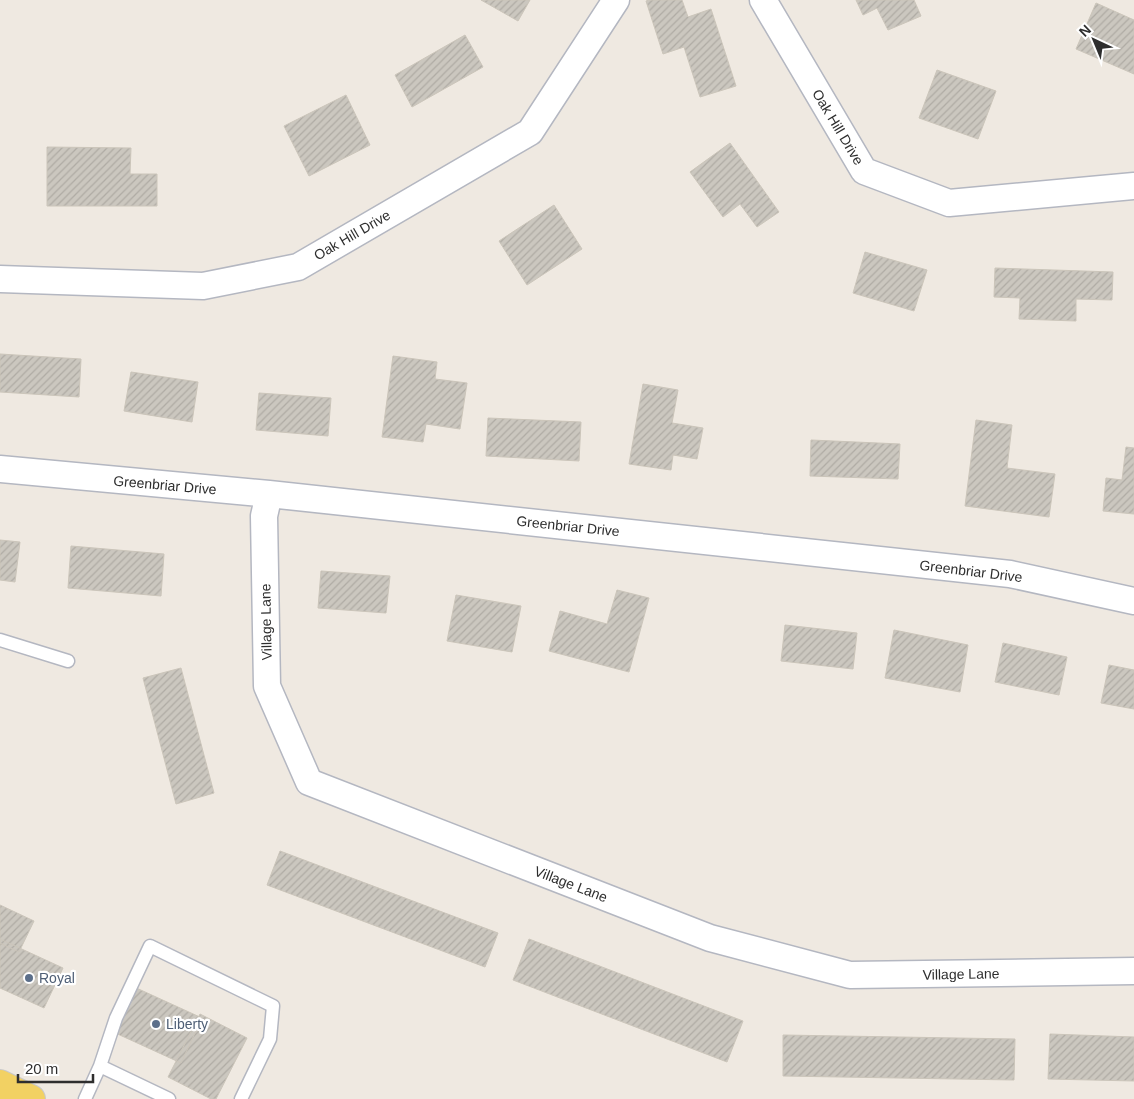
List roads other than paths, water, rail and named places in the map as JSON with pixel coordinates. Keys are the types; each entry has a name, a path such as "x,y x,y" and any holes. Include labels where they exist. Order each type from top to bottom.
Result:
{"main road":[{"path":"0,1084 31,1099"}],"street":[{"name":"Oak Hill Drive","path":"0,279 203,286 298,267 530,132 616,0"},
{"name":"Oak Hill Drive","path":"763,0 864,171 949,203 1134,186"},
{"name":"Greenbriar Drive","path":"0,469 268,494 1010,574 1134,601"},
{"name":"Village Lane","path":"268,494 264,516 267,686 309,782 710,938 850,975 1134,972"}],"lane":[{"path":"0,640 68,661"},
{"path":"85,1099 100,1066 116,1018 150,946 273,1006 270,1039 240,1099"},
{"path":"100,1066 169,1099"}],"place":[{"name":"Royal","path":"29,978"},
{"name":"Liberty","path":"156,1024"}]}
